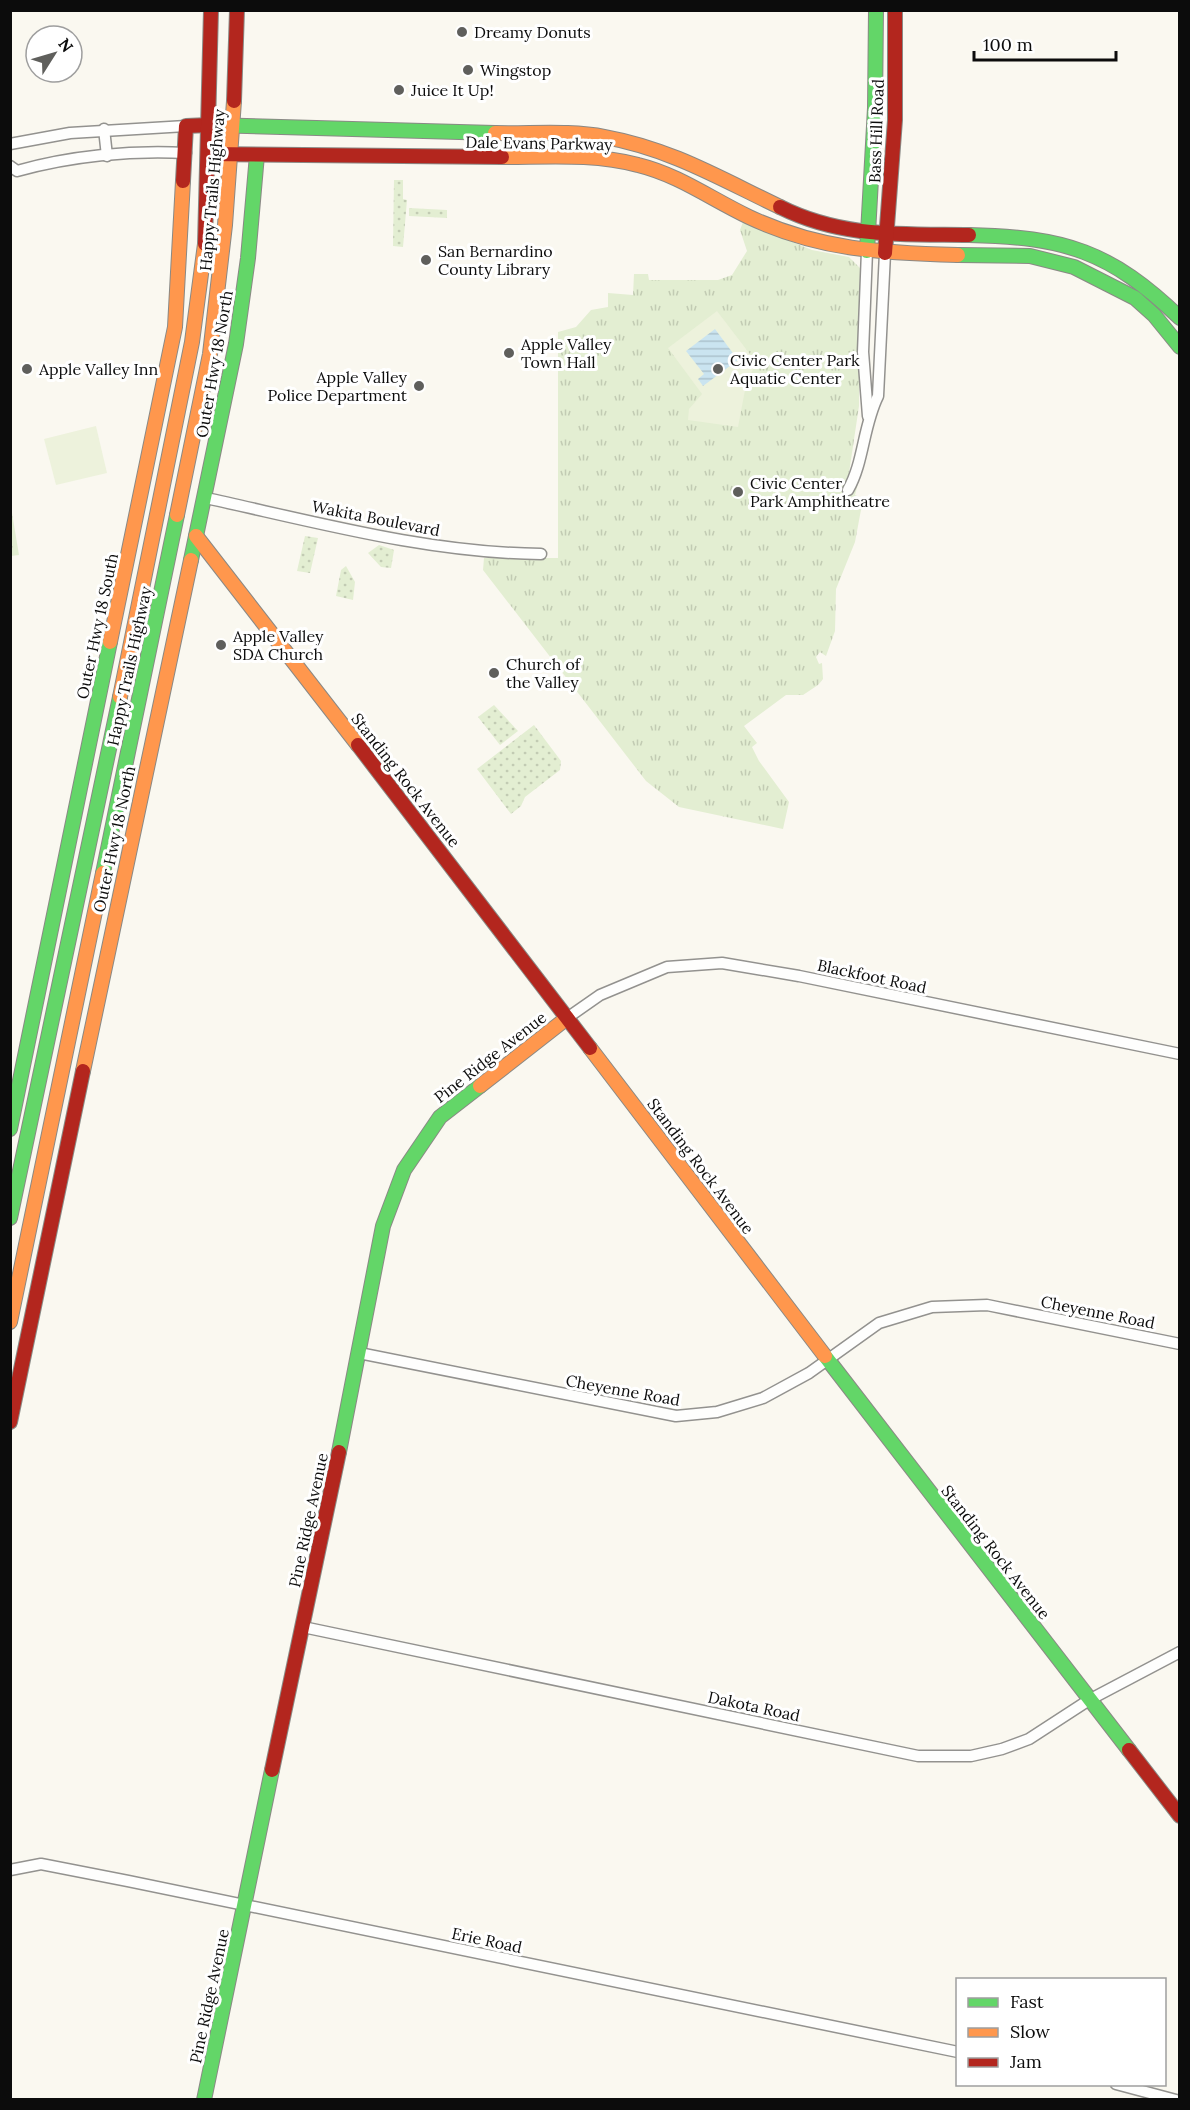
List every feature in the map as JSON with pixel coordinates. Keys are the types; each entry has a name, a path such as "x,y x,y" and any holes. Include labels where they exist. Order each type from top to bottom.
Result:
{"street":[{"name":"Happy Trails Highway","path":"10,1218 107,764 192,342 204,259 211,10"},
{"name":"Happy Trails Highway","path":"10,1322 210,354 222,270 232,155 237,10"},
{"name":"Bass Hill Road","path":"867,252 875,108 876,10"},
{"name":"Bass Hill Road","path":"885,253 895,120 895,10"},
{"name":"Dale Evans Parkway","path":"186,126 603,136 673,154 695,163 775,207 822,225 887,234 1016,236 1057,241 1117,265 1161,298 1179,318"},
{"path":"10,144 104,129 186,126"},
{"name":"Outer Hwy 18 South","path":"10,1129 175,327 186,126"},
{"path":"104,129 107,156"},
{"name":"Dale Evans Parkway","path":"186,153 608,158 640,165 680,179 749,217 841,248 885,253 1030,256 1074,267 1135,298 1154,315 1179,347"},
{"path":"10,166 17,171 51,162 107,156 186,153"},
{"name":"Outer Hwy 18 North","path":"10,1422 152,734 195,536 206,498 237,344 248,258 257,154"},
{"path":"867,252 863,352 868,416"},
{"path":"848,490 858,463 868,416 878,396 885,253"},
{"name":"Wakita Boulevard","path":"206,498 390,538 493,554 542,554"},
{"name":"Standing Rock Avenue","path":"195,536 1179,1816"},
{"name":"Blackfoot Road","path":"567,1018 600,995 667,967 722,963 799,976 1179,1054"},
{"name":"Pine Ridge Avenue","path":"204,2100 303,1628 359,1353 382,1226 404,1170 440,1117 567,1018"},
{"name":"Cheyenne Road","path":"359,1353 676,1416 717,1412 763,1398 789,1386 879,1323 932,1307 987,1305 1179,1344"},
{"name":"Dakota Road","path":"303,1628 918,1756 952,1758 1002,1749 1029,1739 1089,1701 1179,1652"},
{"name":"Erie Road","path":"10,1870 41,1864 956,2052"},
{"path":"1120,2086 1176,2100"}],"green space":[{"path":"394,180 403,180 403,199 407,200 403,247 393,246"},
{"path":"409,208 447,210 447,218 409,216"},
{"path":"743,222 812,250 849,257 860,268 859,406 849,473 860,476 855,495 863,499 855,542 836,589 835,631 826,656 820,652 816,657 819,664 822,663 823,679 803,695 786,695 744,726 757,743 752,747 759,761 789,802 783,829 679,807 646,781 483,570 484,558 558,558 558,332 576,327 591,310 608,307 608,293 633,295 634,274 648,274 649,280 718,280 732,275 747,251 740,230"},
{"name":"Civic Center Park Aquatic Center","path":"717,311 756,362 746,385 738,427 688,420 689,409 702,394 668,348"},
{"path":"96,426 107,473 56,485 44,439"},
{"path":"11,507 19,555 10,556"},
{"path":"305,536 318,538 310,573 297,571"},
{"path":"379,545 394,550 391,568 381,567 368,553"},
{"path":"346,566 355,582 353,600 336,596 341,570"},
{"path":"494,705 518,731 500,745 478,717"},
{"path":"534,725 561,761 560,770 525,797 521,806 511,814 477,769"}],"water":[{"path":"715,329 738,360 703,386 698,379 704,374 686,351"}],"traffic: fast":[{"path":"867,251 875,108 876,10"},
{"path":"209,125 495,133"},
{"path":"191,560 236,344 248,258 257,155"},
{"path":"969,235 1033,239 1084,252 1131,277 1180,318"},
{"path":"958,255 1030,256 1074,267 1135,298 1154,315 1180,347"},
{"path":"103,873 177,515"},
{"path":"10,1129 110,642"},
{"path":"10,1218 120,697"},
{"path":"339,1452 383,1226 404,1170 440,1117 480,1086"},
{"path":"825,1356 1129,1750"},
{"path":"204,2100 272,1770"}],"traffic: slow":[{"path":"177,515 210,354 225,225 234,101"},
{"path":"495,133 578,134 629,142 695,166 780,207"},
{"path":"502,157 570,156 621,161 653,169 749,217 800,237 877,251 958,255"},
{"path":"110,642 175,327 183,181"},
{"path":"120,697 192,342 205,244"},
{"path":"196,536 358,745"},
{"path":"83,1071 191,560"},
{"path":"10,1322 103,873"},
{"path":"480,1086 567,1018"},
{"path":"590,1048 825,1356"}],"traffic: jam":[{"path":"205,244 211,10"},
{"path":"234,101 237,10"},
{"path":"885,253 895,120 895,10"},
{"path":"183,181 186,126 209,125"},
{"path":"208,154 502,157"},
{"path":"780,207 803,217 849,229 896,234 969,235"},
{"path":"358,745 590,1048"},
{"path":"10,1422 83,1071"},
{"path":"272,1770 339,1452"},
{"path":"1129,1750 1180,1816"}],"place":[{"name":"Dreamy Donuts","path":"462,32"},
{"name":"Wingstop","path":"468,70"},
{"name":"Juice It Up!","path":"399,90"},
{"name":"San Bernardino County Library","path":"426,260"},
{"name":"Apple Valley Town Hall","path":"509,353"},
{"name":"Apple Valley Inn","path":"27,369"},
{"name":"Civic Center Park Aquatic Center","path":"718,369"},
{"name":"Apple Valley Police Department","path":"419,386"},
{"name":"Civic Center Park Amphitheatre","path":"738,492"},
{"name":"Apple Valley SDA Church","path":"221,645"},
{"name":"Church of the Valley","path":"494,673"}]}
